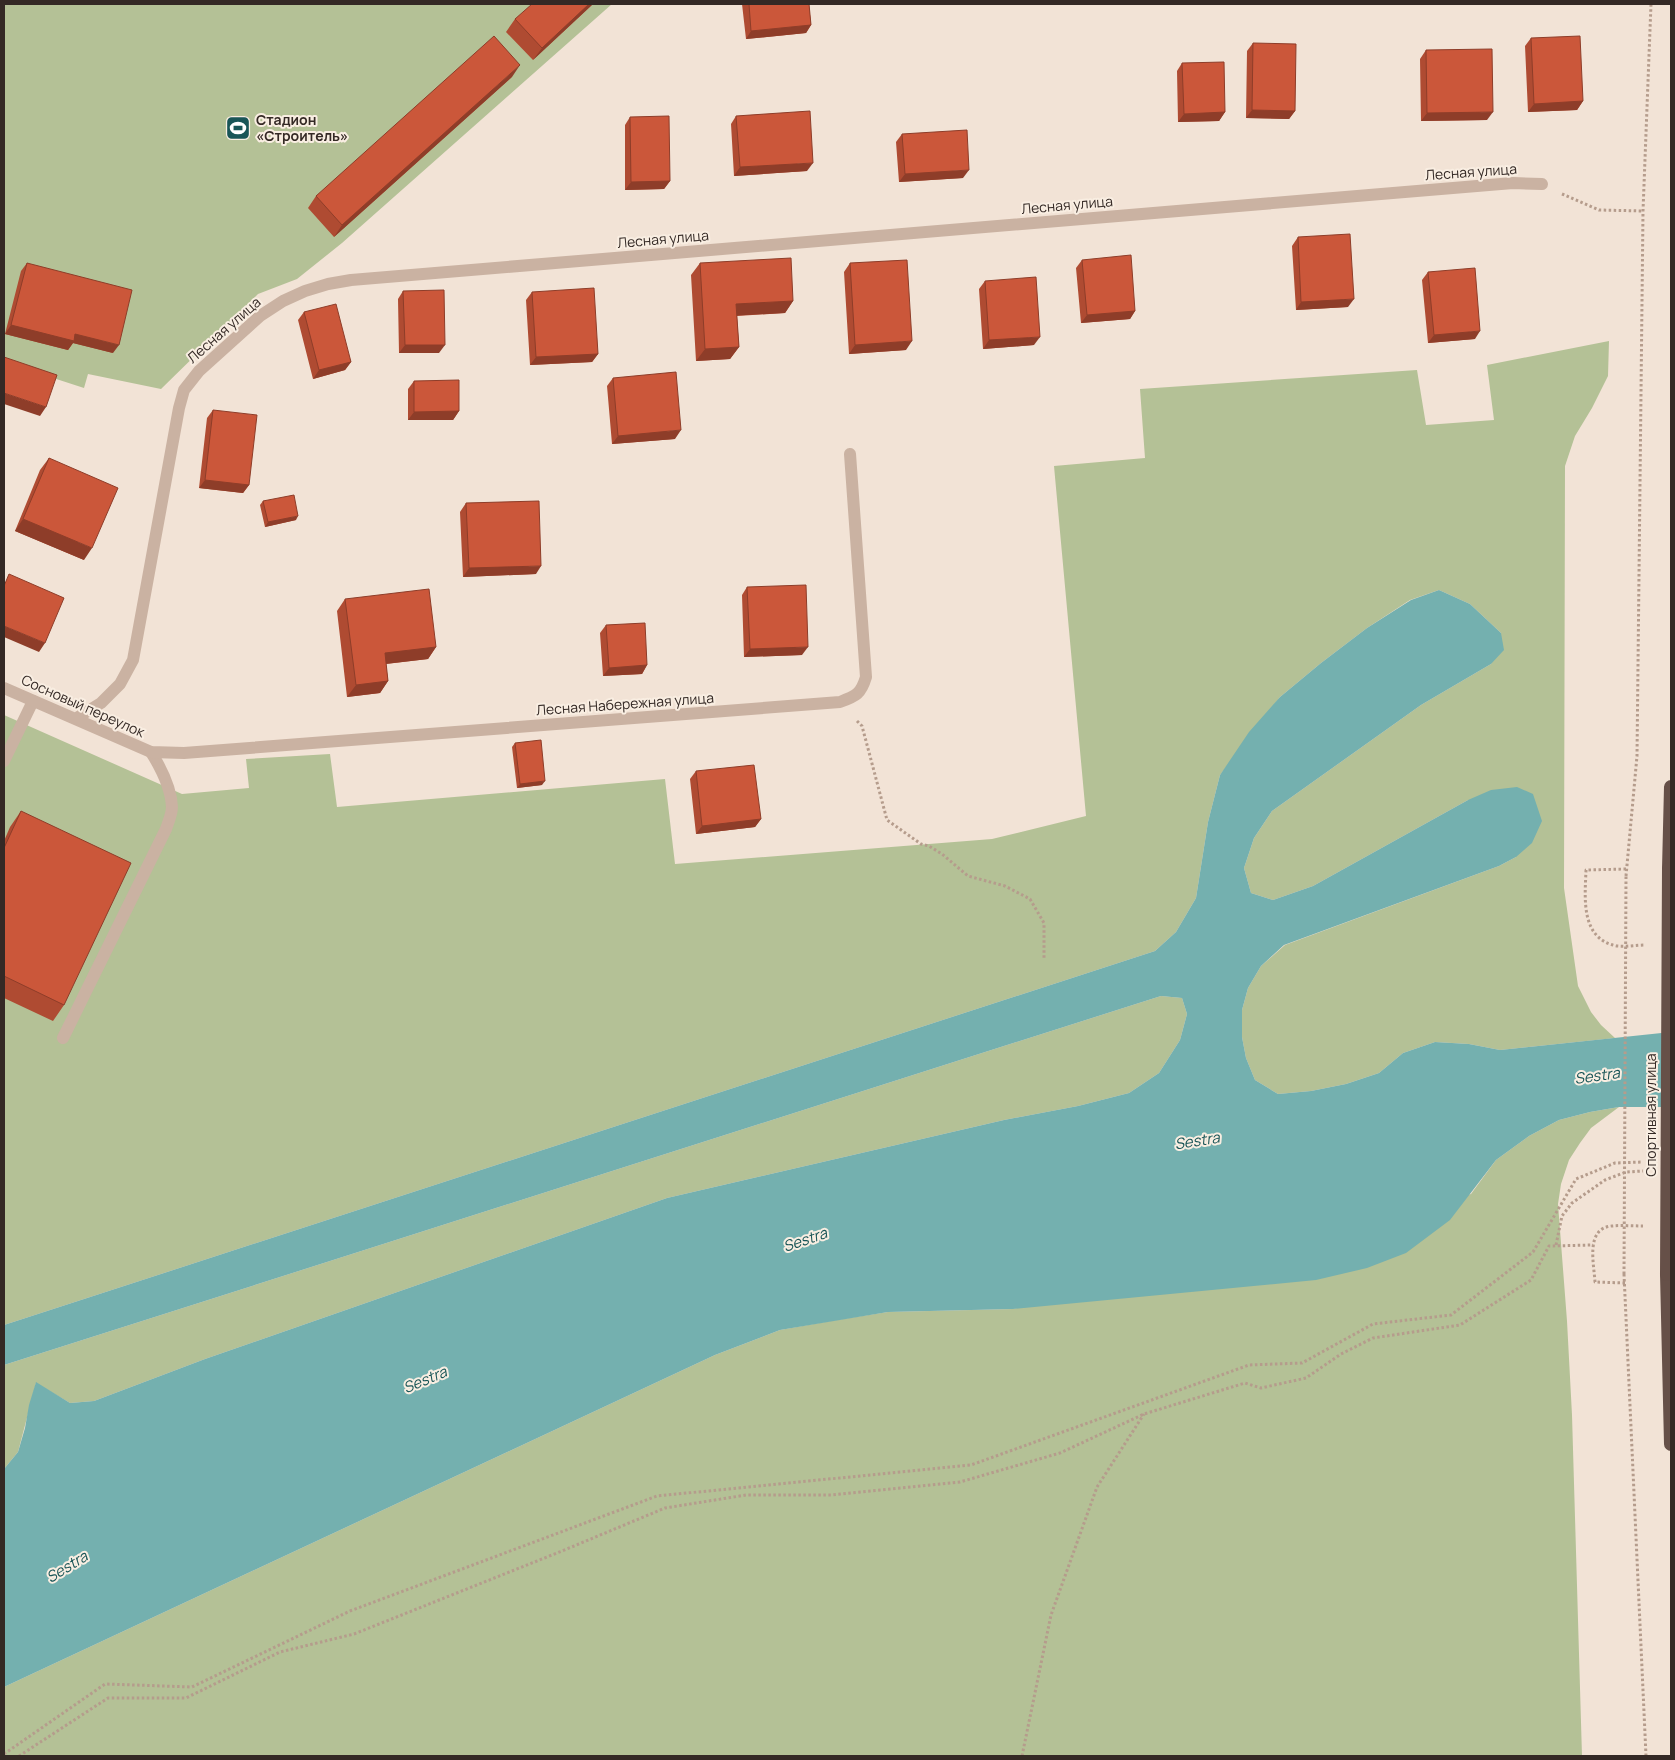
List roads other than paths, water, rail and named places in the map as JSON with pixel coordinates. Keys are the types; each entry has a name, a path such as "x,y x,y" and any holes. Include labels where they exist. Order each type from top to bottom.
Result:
{"highway":[{"name":"Спортивная улица","path":"1671,787 1666,1274 1671,1444"}],"street":[{"name":"Лесная улица","path":"75,719 102,703 120,684 134,660 179,408 184,390 199,371 260,316 283,301 305,291 328,284 371,279 1513,183 1542,184"},
{"name":"Лесная Набережная улица","path":"151,752 184,753 840,702 851,698 862,690 866,677 850,454"},
{"name":"Сосновый переулок","path":"4,688 151,752"},
{"path":"4,761 33,701"},
{"path":"63,1038 166,830 172,808 161,768 151,752"}],"water":[{"name":"Sestra","path":"1439,590 1470,604 1501,633 1504,650 1491,664 1421,705 1272,811 1254,838 1244,868 1251,893 1273,900 1313,886 1468,800 1491,790 1517,787 1533,794 1542,821 1532,843 1516,857 1499,866 1284,945 1261,966 1248,988 1242,1010 1242,1037 1246,1058 1255,1080 1278,1094 1311,1091 1346,1084 1379,1073 1403,1053 1435,1042 1469,1044 1500,1050 1671,1032 1671,1107 1619,1107 1559,1120 1529,1136 1496,1160 1450,1220 1406,1253 1367,1268 1316,1280 1013,1309 888,1312 780,1330 715,1355 4,1687 4,1469 18,1452 36,1382 70,1403 94,1401 205,1359 667,1198 1129,1093 1159,1073 1180,1040 1187,1014 1182,998 1161,996 4,1365 4,1325 1155,951 1176,932 1196,898 1208,822 1220,775 1249,732 1280,697 1367,628 1411,600"}],"place":[{"name":"Стадион «Строитель»","path":"238,128"}]}
